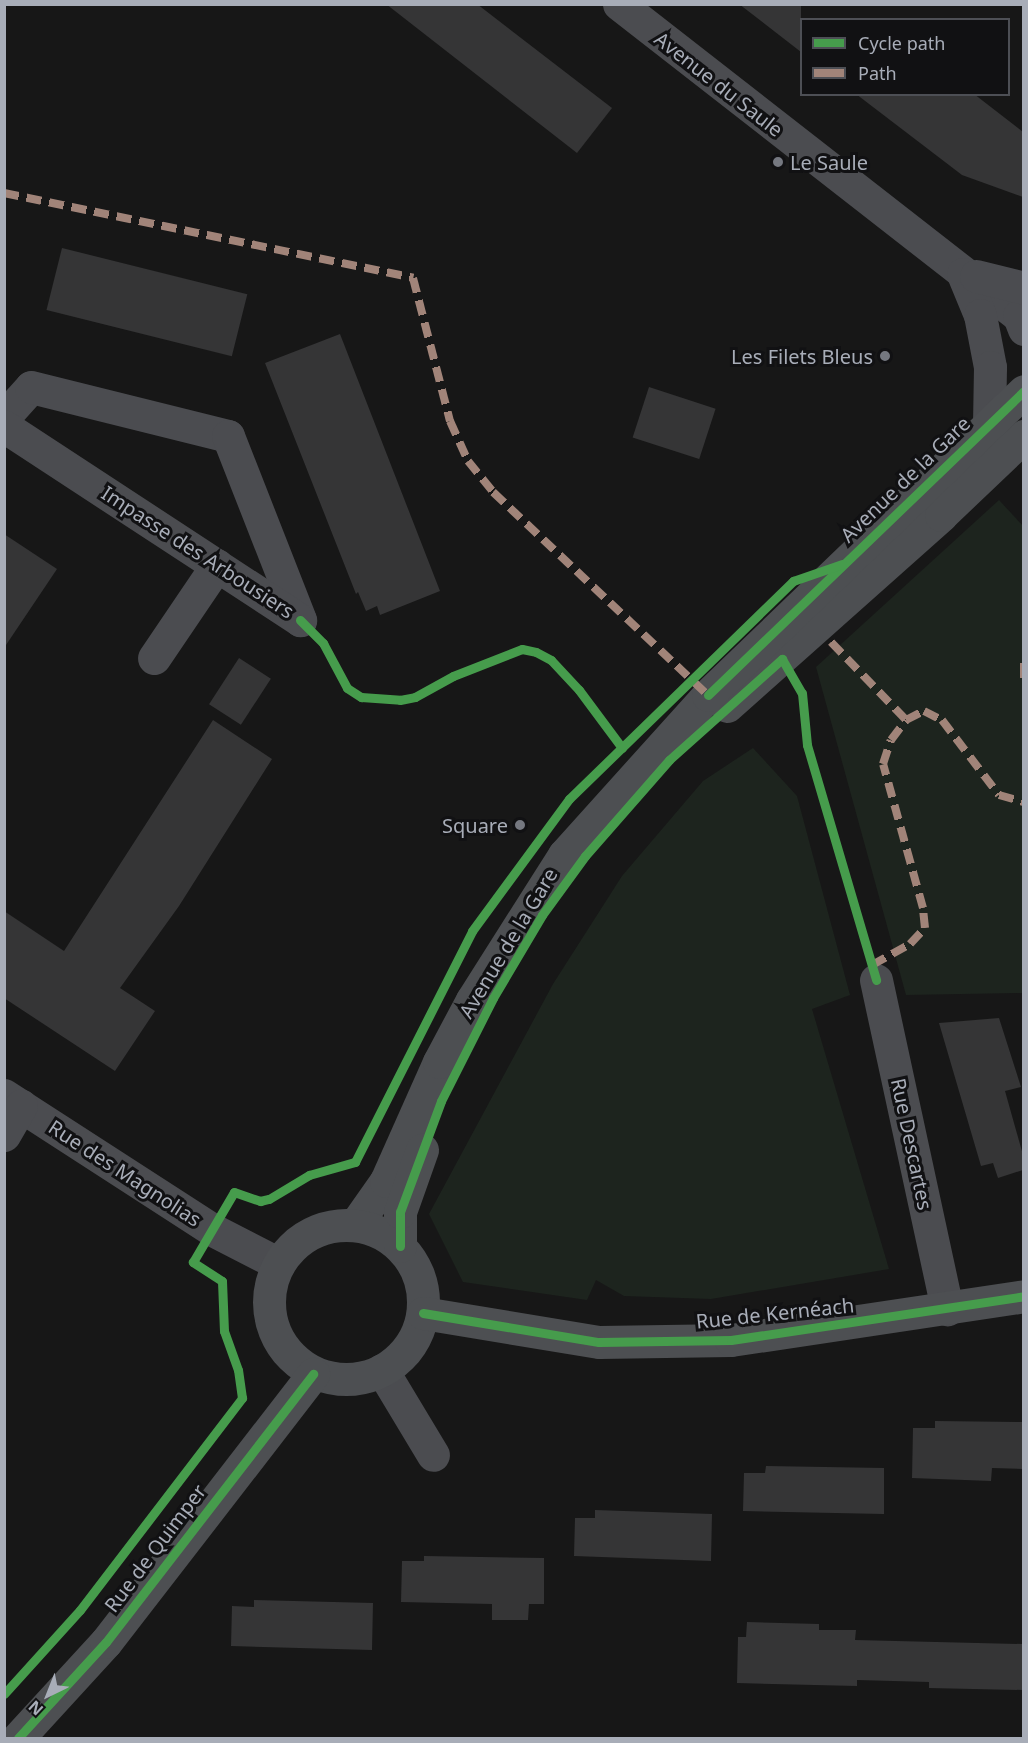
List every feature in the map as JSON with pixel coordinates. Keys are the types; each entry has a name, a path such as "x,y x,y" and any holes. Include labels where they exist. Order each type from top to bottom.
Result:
{"main road":[{"name":"Avenue de la Gare","path":"355,1225 386,1181 439,1062 483,980 564,855 708,694 1023,390"},
{"name":"Avenue de la Gare","path":"400,1246 400,1212 441,1101 493,998 542,915 579,863 669,760 941,515 1023,436"},
{"path":"355,1225 380,1232 400,1246 414,1266 422,1289 423,1313 415,1338 399,1358 382,1370 353,1379 312,1374 285,1349 274,1327 269,1302 279,1264 304,1237 328,1227 355,1225"},
{"name":"Rue de Kernéach","path":"423,1313 599,1342 731,1340 1023,1296"},
{"name":"Rue de Quimper","path":"18,1738 106,1642 312,1374"}],"street":[{"name":"Avenue du Saule","path":"619,4 1018,316 1023,329"},
{"path":"962,272 1023,288"},
{"path":"962,272 980,315 990,367 989,423"},
{"name":"Impasse des Arbousiers","path":"4,417 31,387 228,436 300,620 4,426"},
{"path":"154,658 217,565"},
{"name":"Rue Descartes","path":"876,980 947,1309"},
{"path":"4,1135 13,1100"},
{"name":"Rue des Magnolias","path":"13,1100 211,1229 279,1264"},
{"path":"382,1370 433,1455"}],"shaded area":[{"path":"999,500 1023,526 1023,993 906,995 816,667"},
{"path":"753,748 797,796 850,995 812,1009 889,1269 711,1299 624,1296 596,1280 587,1300 463,1282 429,1214 553,984 622,876 703,781"}],"building":[{"path":"386,4 477,4 612,108 577,153"},
{"path":"739,4 801,4 800,51"},
{"path":"859,96 977,96 1023,132 1023,197 962,175"},
{"path":"62,248 247,294 232,356 47,310"},
{"path":"340,334 440,591 380,615 377,606 366,611 358,592 356,594 265,363"},
{"path":"649,387 716,409 699,459 633,437"},
{"path":"4,534 57,569 4,648"},
{"path":"239,658 271,679 241,725 209,704"},
{"path":"213,720 272,759 179,906 120,988 155,1011 115,1071 4,998 4,911 64,951"},
{"path":"999,1018 1021,1087 1005,1091 1023,1155 1023,1170 998,1178 993,1163 981,1166 939,1023"},
{"path":"935,1421 1023,1422 1023,1469 992,1468 991,1481 912,1478 913,1428 935,1428"},
{"path":"766,1466 884,1468 884,1514 743,1511 744,1473 765,1473"},
{"path":"595,1510 712,1514 711,1561 574,1556 575,1518 595,1518"},
{"path":"424,1556 544,1558 544,1604 529,1604 528,1620 492,1620 492,1604 401,1602 402,1561 424,1561"},
{"path":"254,1600 373,1603 372,1650 231,1646 232,1606 254,1607"},
{"path":"747,1622 819,1624 819,1630 856,1630 855,1640 1023,1644 1023,1690 929,1688 929,1682 857,1680 857,1686 737,1683 738,1637 746,1637"}],"marked path":[{"path":"4,193 413,278 450,421 468,461 493,492 708,695"},
{"path":"831,642 906,720"},
{"path":"1024,663 1024,685"},
{"path":"872,965 910,944 925,928 923,908 883,764 891,740 906,720 924,711 942,720 999,795 1024,802"}],"cycle path":[{"path":"708,695 1024,391"},
{"path":"4,1694 80,1610 242,1398 238,1370 224,1331 222,1281 193,1262 234,1192 260,1201 269,1199 309,1175 355,1162 472,931 569,799 793,581 842,564"},
{"path":"300,620 323,643 347,688 361,697 400,700 415,697 453,676 522,649 536,652 551,660 579,690 622,748"},
{"path":"400,1246 400,1212 441,1101 493,998 542,915 585,856 669,760 782,659 802,693 807,745 876,980"},
{"path":"423,1313 599,1342 731,1340 1024,1296"},
{"path":"18,1738 106,1642 313,1374"}],"place":[{"name":"Le Saule","path":"778,162"},
{"name":"Les Filets Bleus","path":"885,356"},
{"name":"Square","path":"520,825"}]}
